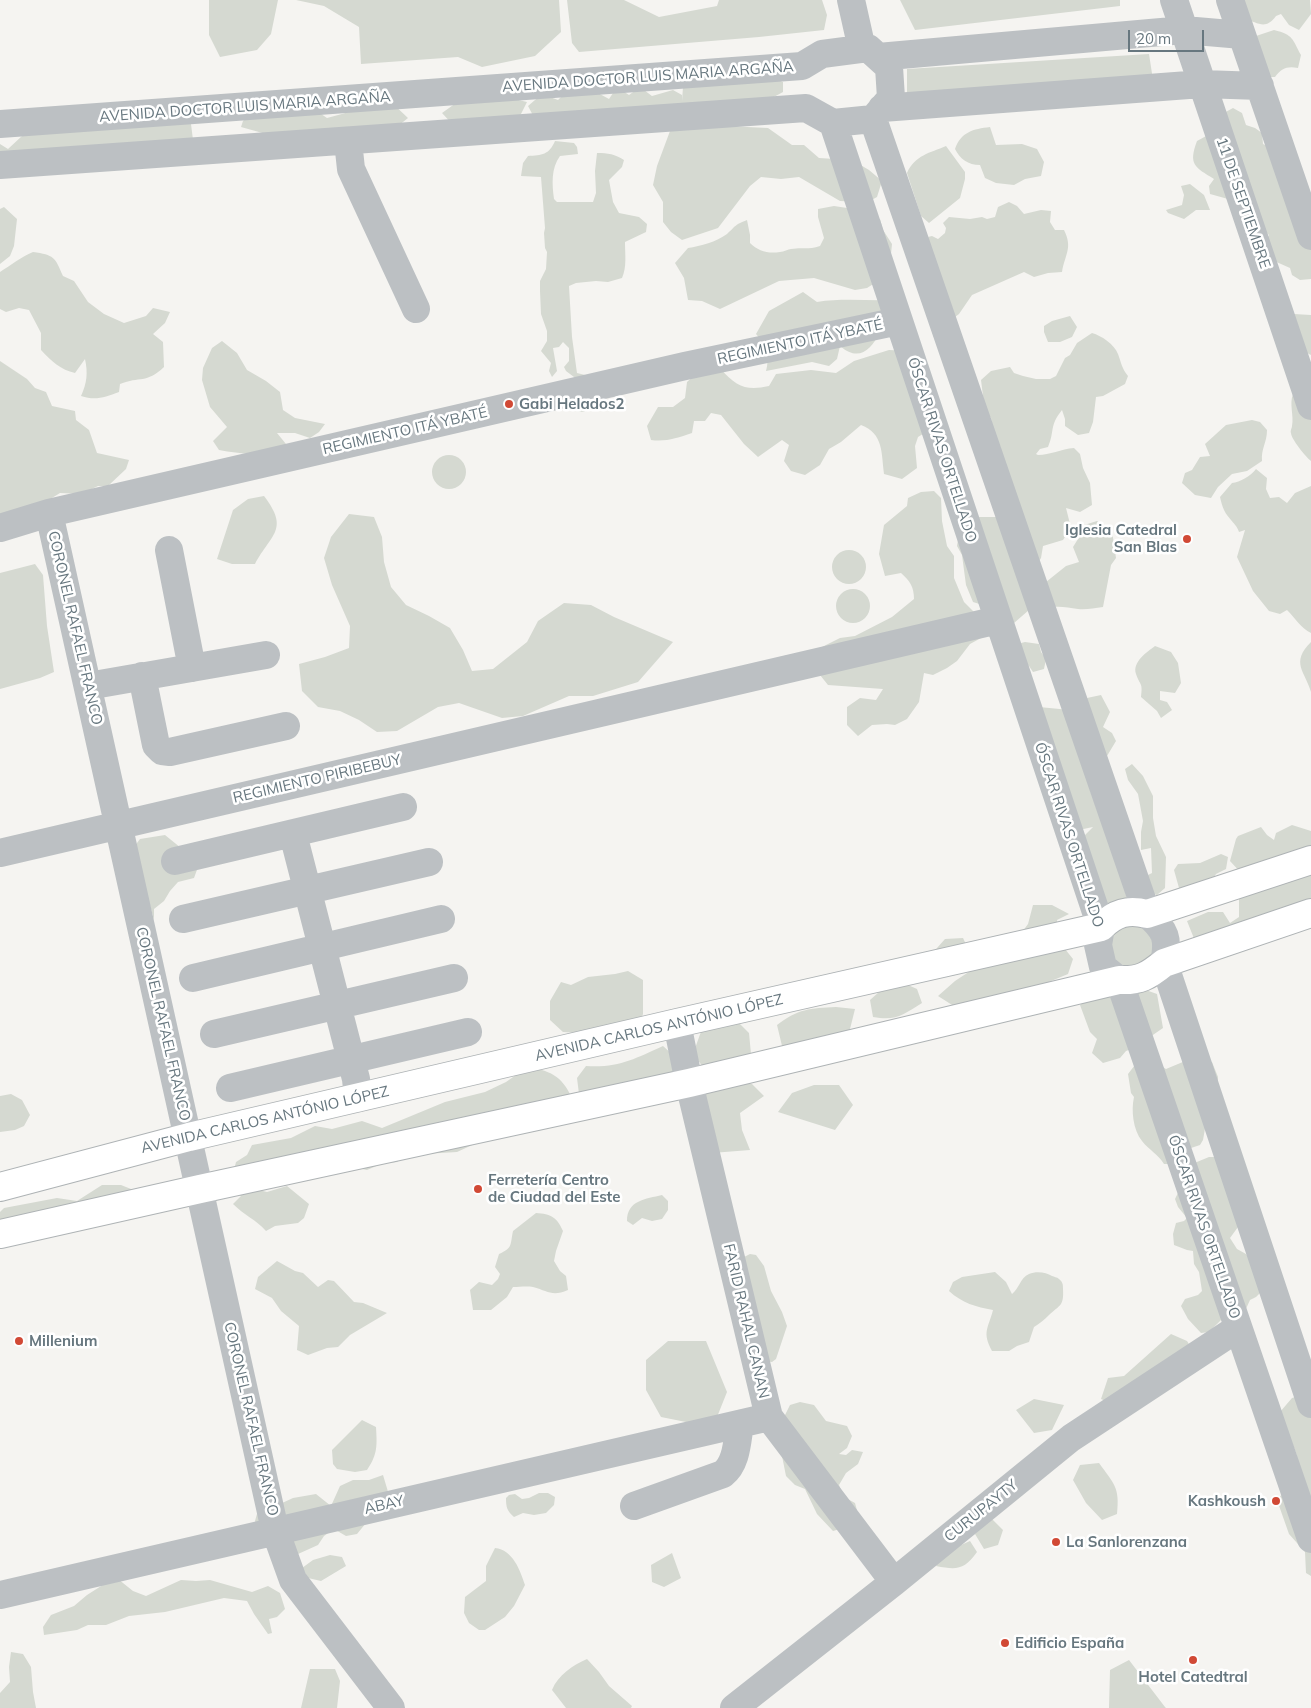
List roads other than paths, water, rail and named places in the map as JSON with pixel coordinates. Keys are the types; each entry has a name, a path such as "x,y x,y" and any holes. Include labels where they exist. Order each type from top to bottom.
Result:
{"main road":[{"name":"AVENIDA CARLOS ANTÓNIO LÓPEZ","path":"0,1187 189,1137 677,1023 1101,927 1110,917 1134,910 1147,914 1311,860"},
{"path":"0,1234 689,1083 1118,980 1132,981 1149,976 1164,963 1311,913"}],"street":[{"path":"851,0 870,53 889,66 891,98 878,114"},
{"name":"11 DE SEPTIEMBRE","path":"1174,0 1311,406"},
{"path":"1230,0 1311,236"},
{"name":"AVENIDA DOCTOR LUIS MARIA ARGAÑA","path":"0,124 802,66 822,54 870,53 1184,30 1242,35"},
{"path":"802,66 806,108"},
{"path":"0,165 806,108 832,123 878,114 1202,84 1260,86"},
{"path":"198,110 202,151"},
{"path":"878,114 1147,914 1161,926 1168,946 1164,963 1311,1404"},
{"name":"ÓSCAR RIVAS ORTELLADO","path":"832,123 1101,927 1098,945 1103,967 1118,980 1311,1539"},
{"path":"348,141 351,170 416,309"},
{"name":"REGIMIENTO ITÁ YBATÉ","path":"0,528 49,513 685,366 898,322"},
{"name":"CORONEL RAFAEL FRANCO","path":"49,513 275,1530 293,1580 391,1708"},
{"path":"169,550 192,668"},
{"name":"REGIMIENTO PIRIBEBUY","path":"0,852 119,826 998,620"},
{"path":"88,686 266,655"},
{"path":"142,676 156,745 162,751 170,752 286,726"},
{"path":"175,861 403,808"},
{"path":"293,834 356,1078 358,1098"},
{"path":"183,919 429,862"},
{"path":"193,978 441,919"},
{"path":"214,1034 454,978"},
{"name":"FARID RAHAL CANAN","path":"677,1023 689,1083 769,1417 894,1582"},
{"path":"230,1088 468,1032"},
{"name":"CURUPAYTY","path":"734,1708 894,1582 1071,1438 1238,1328"},
{"name":"ABAY","path":"0,1595 769,1417"},
{"path":"634,1506 722,1474 729,1468 733,1460 740,1424"}],"place":[{"name":"Gabi Helados2","path":"509,404"},
{"name":"Iglesia Catedral San Blas","path":"1187,539"},
{"name":"Ferretería Centro de Ciudad del Este","path":"478,1189"},
{"name":"Millenium","path":"19,1341"},
{"name":"Kashkoush","path":"1276,1501"},
{"name":"La Sanlorenzana","path":"1056,1542"},
{"name":"Edificio España","path":"1005,1643"},
{"name":"Hotel Catedtral","path":"1193,1660"}]}
